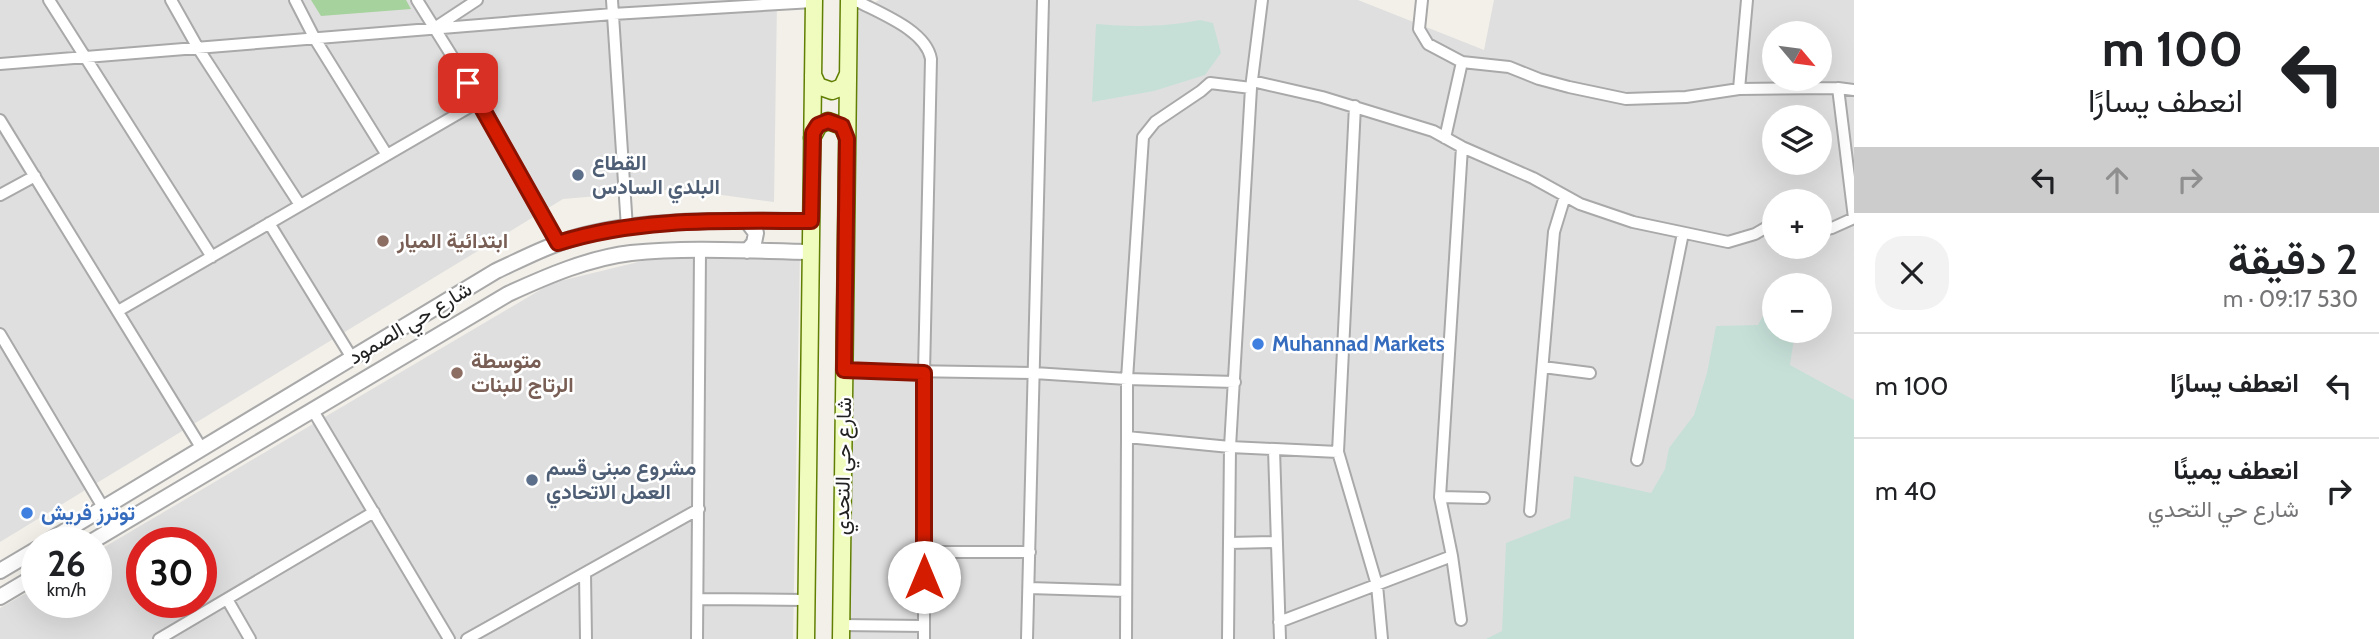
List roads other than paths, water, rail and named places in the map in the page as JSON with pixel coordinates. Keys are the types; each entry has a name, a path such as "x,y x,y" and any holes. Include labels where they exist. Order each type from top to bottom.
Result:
{"main road":[{"name":"شارع حي التحدي","path":"841,632 849,0"},
{"name":"شارع حي التحدي","path":"806,639 813,1"},
{"path":"813,72 815,82 827,91 842,87 848,74"},
{"path":"812,138 818,125 833,121 845,130 847,139"}],"street":[{"path":"49,0 212,257"},
{"path":"171,0 198,48 300,205"},
{"path":"295,0 315,38 387,155"},
{"path":"417,0 480,100 558,243"},
{"path":"434,29 477,0"},
{"path":"612,0 627,228"},
{"path":"855,0 919,36 930,52 924,373 924,639"},
{"path":"1027,639 1043,0"},
{"path":"1228,639 1230,446 1252,85 1262,0"},
{"path":"1422,0 1419,29 1427,44 1462,62 1509,67 1539,79 1626,99 1686,97 1739,89 1854,90"},
{"path":"1739,89 1747,0"},
{"path":"0,64 613,14 813,1"},
{"path":"1445,138 1462,62"},
{"path":"1126,639 1127,379 1143,137 1155,121 1210,83 1252,85 1355,107 1433,131 1462,148 1533,178 1580,204 1633,222 1728,242 1762,230"},
{"path":"1832,228 1854,218 1838,88"},
{"path":"118,312 480,100"},
{"path":"1355,107 1338,452 1377,585 1382,639"},
{"path":"0,120 202,449"},
{"path":"1461,620 1440,497 1462,148"},
{"path":"0,195 35,176"},
{"path":"1530,511 1554,232 1565,195"},
{"path":"747,221 756,233 754,243 747,251"},
{"name":"شارع حي الصمود","path":"73,527 496,271 558,243 592,233 689,222 811,221"},
{"path":"269,223 352,358"},
{"path":"1637,460 1683,233"},
{"path":"697,639 700,251"},
{"path":"112,529 508,293 537,280 630,253 811,252"},
{"path":"0,334 104,509"},
{"path":"1543,367 1590,373"},
{"path":"844,370 1034,373 1235,382"},
{"path":"285,400 285,412 294,420"},
{"path":"312,409 449,639"},
{"path":"252,419 261,430 261,440"},
{"path":"1128,437 1338,452"},
{"path":"1274,449 1280,639"},
{"path":"1440,497 1484,498"},
{"path":"467,639 699,509"},
{"path":"159,639 374,512"},
{"path":"1229,543 1277,542"},
{"path":"924,552 1030,552"},
{"path":"1279,621 1452,555"},
{"path":"2,565 21,556"},
{"path":"585,573 586,639"},
{"path":"0,597 21,585"},
{"path":"1029,588 1126,591"},
{"path":"227,599 250,639"},
{"path":"698,599 806,600"},
{"path":"841,632 924,626"}],"place":[{"name":"القطاع البلدي السادس","path":"578,175"},
{"name":"ابتدائية الميار","path":"383,241"},
{"name":"Muhannad Markets","path":"1258,344"},
{"name":"متوسطة الرتاج للبنات","path":"457,373"},
{"name":"مشروع مبنى قسم العمل الاتحادي","path":"532,480"},
{"name":"توترز فريش","path":"27,513"}]}
